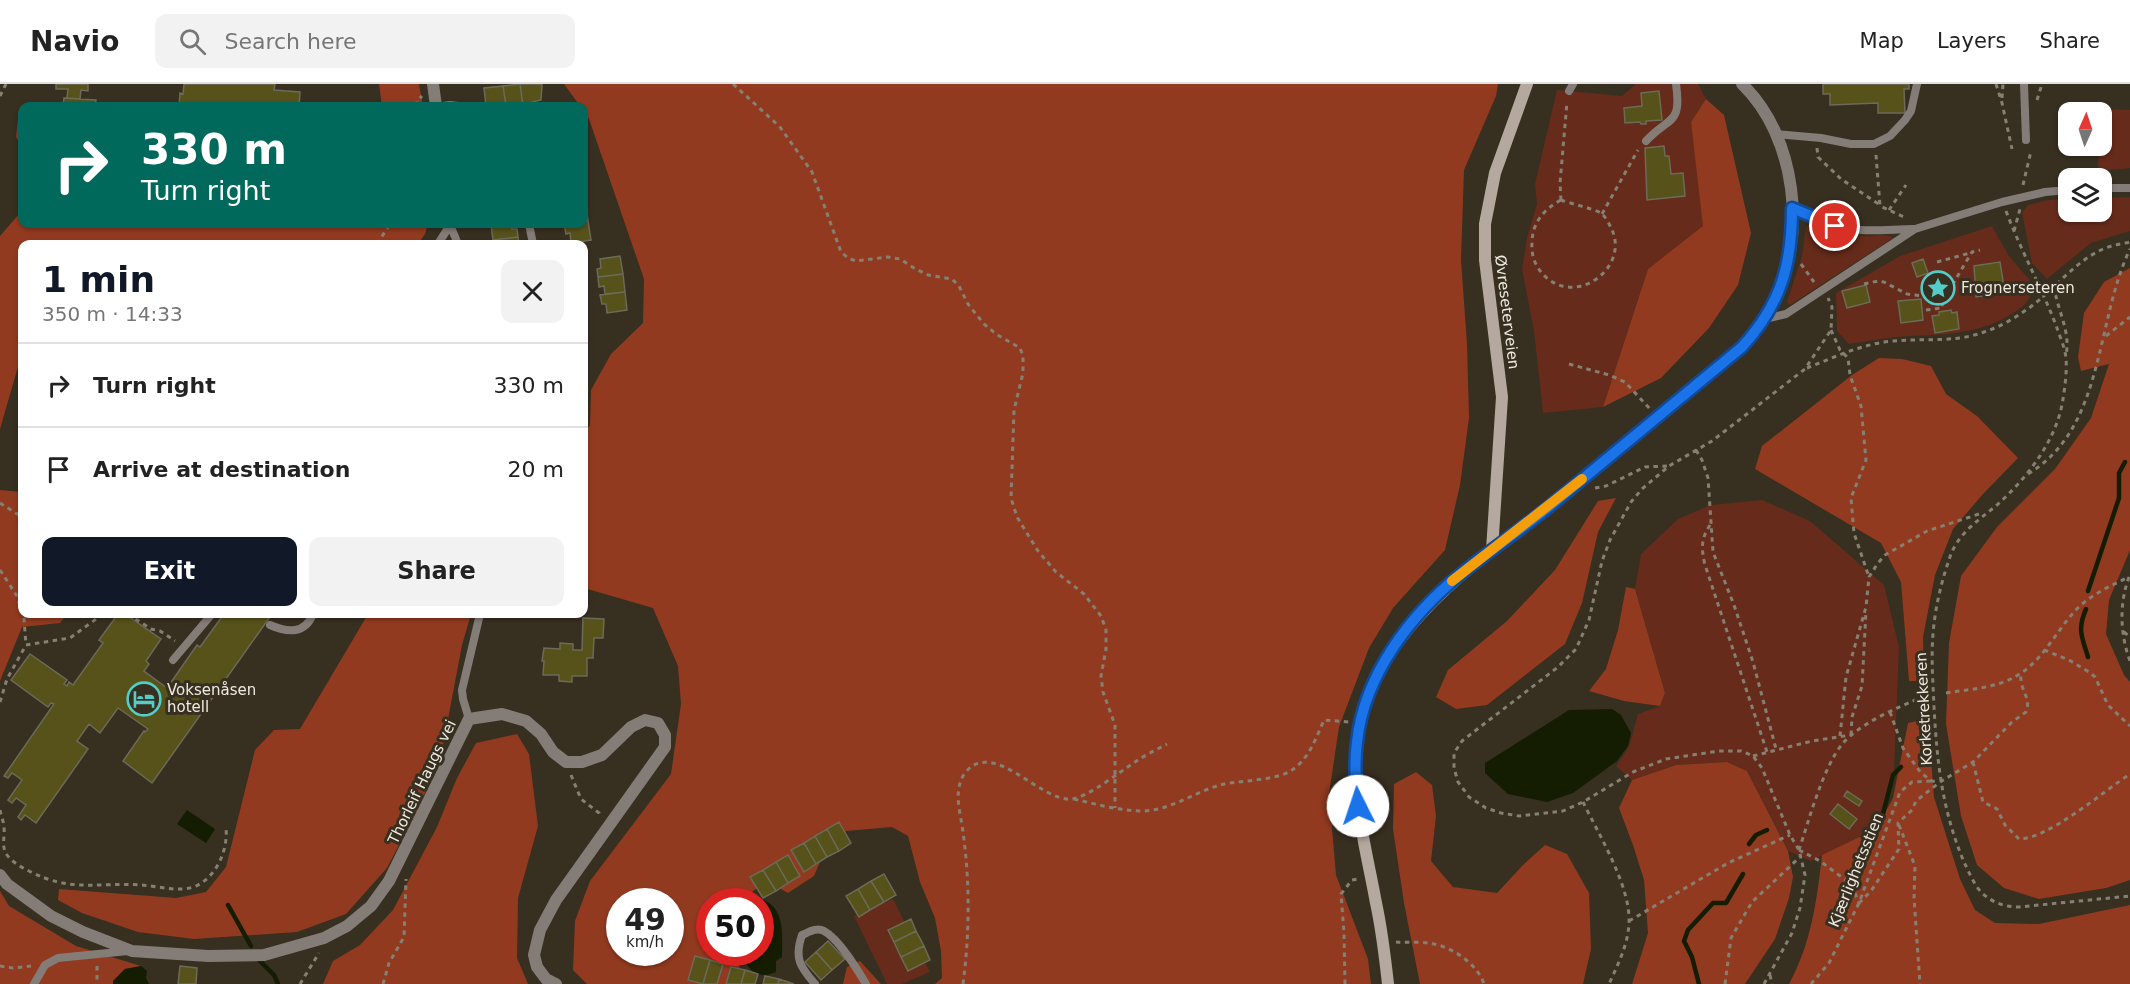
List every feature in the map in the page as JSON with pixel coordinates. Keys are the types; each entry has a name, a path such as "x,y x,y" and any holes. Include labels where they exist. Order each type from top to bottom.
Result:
{"main road":[{"name":"Øvreseterveien","path":"1492,550 1502,397 1485,260 1485,224 1495,173 1527,84"},
{"path":"1388,984 1361,830 1356,784 1360,723 1373,684 1395,645 1409,626 1448,585 1492,550"}],"street":[{"path":"433,84 435,102"},
{"path":"1492,550 1742,347 1765,319 1780,290 1791,250 1792,208 1786,164 1775,134 1760,104 1742,84"},
{"name":"Thorleif Haugs vei","path":"0,875 7,884 51,916 82,932 132,951 208,956 264,955 320,939 347,926 371,906 389,881 407,848 449,756 469,719 502,714 526,722 541,734 553,752 566,762"},
{"path":"556,984 546,979 537,967 534,956 540,930 556,900 665,747 665,735 658,723 645,720 631,727 602,755 582,762 566,762"}],"lane":[{"path":"1646,141 1675,117 1678,106 1676,84"},
{"path":"1775,134 1817,137 1851,144 1874,144 1883,141 1897,129 1911,111 1917,84"},
{"path":"2024,84 2026,140"},
{"path":"2112,188 2130,188"},
{"path":"1792,208 1824,223 1845,228 1915,229 2002,202 2058,191"},
{"path":"1765,319 1786,314 1915,229"},
{"path":"173,660 209,618"},
{"path":"270,625 285,631 299,630 311,618"},
{"path":"469,719 462,690 479,618"},
{"path":"815,984 801,968 797,949 802,935 813,929 824,931 850,957 866,984"},
{"path":"34,984 45,965 58,958 132,951"}],"path":[{"path":"0,96 6,84"},
{"path":"733,84 780,127 812,172 841,252 856,261 888,257 900,259 928,275 952,279 984,324 1020,348 1023,356 1023,373 1014,410 1011,498 1017,517 1038,551 1056,572 1084,594 1101,615 1107,630 1101,676 1103,692 1115,725 1115,808"},
{"path":"1996,84 2012,149"},
{"path":"2002,103 2003,84"},
{"path":"1561,200 1560,171 1570,88"},
{"path":"1817,137 1818,157 1841,179 1880,205 1902,215 1915,229"},
{"path":"1602,214 1634,156 1646,141"},
{"path":"1876,158 1880,205"},
{"path":"1889,210 1906,185"},
{"path":"1561,200 1602,214 1616,241 1611,263 1594,279 1573,289 1554,284 1537,268 1532,244 1539,217 1561,200"},
{"name":"Korketrekkeren","path":"2002,202 2020,247 2044,295 2066,357 2063,399 2051,438 2026,476 1963,535 1952,553 1940,594 1933,633 1932,664 1940,782 1948,820 1969,873 1978,889 1994,902 2009,907 2019,907 2130,896"},
{"path":"1764,984 1792,933 1800,908 1805,875 1799,850 1790,835 1762,768 1753,756 1741,751 1719,751 1666,759 1633,771 1583,802 1563,811 1519,816 1486,808 1469,797 1458,782 1454,768 1454,753 1462,741 1558,667 1576,649 1588,620 1602,561 1610,540 1631,502 1642,489 1669,466 1712,441 1805,369 1868,346 1893,341 1952,339 1983,333 2006,323 2029,308 2054,285 2097,252 2129,242"},
{"path":"2026,476 2040,467 2060,448 2088,395 2105,337 2109,310 2119,274 2130,249"},
{"path":"1791,250 1811,280 1825,289 1832,307 1831,330 1848,358 1850,375 1861,406 1866,460 1851,498 1854,533 1869,577 1862,686 1852,717 1851,735"},
{"path":"1937,262 1980,250"},
{"path":"1926,310 1942,308 1943,298 1972,252"},
{"path":"1864,284 1878,281 1907,294 1943,298"},
{"path":"2054,285 2068,344 2066,357"},
{"path":"2105,337 2130,317"},
{"path":"1805,369 1831,330"},
{"path":"1569,364 1625,382 1657,417"},
{"path":"1696,450 1708,478 1713,552 1753,662 1776,749"},
{"path":"1579,481 1598,489 1645,467 1669,466"},
{"path":"0,503 18,514"},
{"path":"1869,577 1885,555 1907,541 1927,531 1986,512"},
{"path":"1711,523 1701,546 1705,565 1767,752"},
{"path":"0,570 18,599"},
{"path":"2129,578 2122,601 2122,630 2130,661"},
{"path":"1946,693 1998,684 2021,673 2044,650 2080,606 2104,590 2129,578"},
{"path":"1840,736 1846,677 1866,607"},
{"path":"0,702 7,680 26,645 23,618"},
{"path":"26,645 65,640 98,618"},
{"path":"134,618 151,629 160,630 184,648"},
{"path":"2122,630 2130,637"},
{"path":"2044,650 2090,672 2095,677 2108,705 2130,726"},
{"path":"1799,850 1820,861 1851,884 1859,903 1871,891 1899,849 1899,823 1912,810 1916,801 1940,782 1973,762 2012,722 2026,712 2028,701 2021,688 2021,673"},
{"path":"1799,850 1826,776 1841,746 1851,735 1890,712 1923,697"},
{"path":"1890,712 1903,748 1921,773 1932,781 1940,782"},
{"path":"963,984 968,945 967,856 958,798 959,785 966,772 977,764 990,763 1006,767 1052,795 1115,808 1143,811 1165,807 1221,785 1263,779 1292,771 1309,753 1324,720 1360,723"},
{"path":"1753,756 1776,749 1851,735"},
{"path":"1072,799 1095,788 1167,744"},
{"path":"566,762 581,800 599,813 606,830"},
{"path":"1973,762 1983,802 1997,809 2005,825 2019,840 2038,836 2101,796 2112,785 2130,774"},
{"name":"Kjærlighetsstien","path":"1811,984 1829,963 1859,903 1900,792 1912,782 1932,781"},
{"path":"1583,802 1619,875 1629,921 1624,951 1609,984"},
{"path":"0,810 4,828 1,846 19,867 61,883 85,886 129,884 194,887 211,874 222,857 227,838 226,828"},
{"path":"1899,823 1915,866 1914,898 1920,984"},
{"path":"1629,921 1728,863 1790,835"},
{"path":"384,984 389,963 404,937 407,848"},
{"path":"1725,984 1731,938 1752,902 1801,856"},
{"path":"1345,984 1341,894 1352,880 1371,878"},
{"path":"300,984 319,954 320,939"},
{"path":"1396,942 1434,944 1460,954 1481,976 1484,984"},
{"path":"97,955 97,984"},
{"path":"0,966 13,968 45,965"},
{"path":"1770,975 1772,984"}],"shaded area":[{"path":"379,84 419,84 422,102 381,102"},
{"path":"564,84 1498,84 1496,96 1464,170 1461,260 1469,418 1460,485 1445,550 1393,608 1369,648 1339,727 1329,794 1336,875 1368,959 1371,984 935,984 942,978 941,951 935,918 920,882 908,836 892,827 846,831 828,843 814,876 788,893 766,881 757,888 696,888 696,966 739,966 742,976 751,984 587,984 573,970 575,921 590,881 671,774 681,704 678,666 653,608 588,589 588,427 590,426 591,390 611,354 643,323 644,279 588,118 588,102 577,102"},
{"path":"1636,84 1698,84 1706,99 1691,122 1704,226 1648,269 1603,407 1543,413 1534,331 1522,269 1527,238 1537,204 1535,184 1557,90 1622,96"},
{"path":"1706,99 1724,115 1751,233 1738,285 1709,328 1661,378 1603,407 1648,269 1703,226 1691,122"},
{"path":"2112,109 2130,110 2130,168 2098,168 2099,156 2112,156"},
{"path":"2130,197 2130,231 2091,243 2047,279 2032,263 2022,213 2028,205 2058,200 2058,222 2112,222 2112,198"},
{"path":"18,215 18,228 427,228 421,240 18,240 18,367 0,429 0,236"},
{"path":"1810,224 1851,235 1884,235 1893,238 1790,305 1787,302 1802,256 1806,227"},
{"name":"Frognerseteren","path":"1992,226 2009,256 2033,284 2029,299 2015,312 1982,327 1954,333 1895,337 1849,344 1837,331 1836,293 1900,256"},
{"path":"2130,268 2130,550 2109,600 2106,634 2124,675 2130,682 2130,880 2106,888 2039,899 2004,888 1977,865 1961,816 1946,724 1949,643 1961,576 1997,527 2055,469 2091,418 2109,364 2081,371 2078,357 2084,313 2104,282"},
{"path":"1879,358 1902,359 1931,366 1946,394 1977,416 2018,458 1953,529 1935,575 1923,637 1924,681 1909,681 1901,582 1881,543 1755,469 1762,446 1852,375"},
{"path":"0,490 18,492 18,618 64,618 60,623 22,627 0,681"},
{"path":"1616,498 1598,532 1582,603 1565,644 1487,705 1456,709 1436,697 1448,670 1507,621 1555,570 1598,501"},
{"path":"1762,500 1810,521 1884,585 1899,647 1894,772 1875,829 1811,861 1788,851 1747,771 1727,762 1676,765 1632,780 1616,766 1629,747 1638,714 1660,706 1665,693 1635,589 1641,554 1678,519 1711,505"},
{"path":"1626,587 1635,589 1665,693 1660,706 1624,701 1589,691 1606,669 1618,630"},
{"path":"366,618 470,618 462,645 442,751 420,805 387,868 346,914 297,932 194,939 138,932 82,913 58,900 59,889 176,898 206,892 226,867 255,750 274,730 300,729"},
{"path":"1612,709 1621,715 1631,733 1628,746 1617,761 1573,793 1547,802 1508,794 1485,773 1485,763 1569,710"},
{"path":"1928,719 1934,797 1960,879 1975,910 1995,923 2039,924 2130,905 2130,984 1789,984 1808,937 1822,855 1876,829 1893,798 1908,723"},
{"path":"517,734 529,754 538,826 518,898 517,958 528,984 323,984 333,961 360,945 393,910 437,827 457,778 476,743"},
{"path":"1727,762 1747,771 1788,851 1793,877 1789,898 1775,939 1745,984 1632,984 1648,933 1644,880 1619,808 1632,780 1676,765"},
{"path":"1416,772 1432,785 1436,816 1431,861 1453,887 1497,893 1545,845 1567,854 1589,893 1591,949 1583,984 1420,984 1404,903 1393,829 1394,784"},
{"path":"187,810 215,829 206,843 177,824"},
{"path":"0,891 9,906 76,946 141,966 125,969 113,981 113,984 0,984"},
{"path":"893,899 930,972 902,984 887,984 854,916"},
{"path":"774,908 781,922 782,957 776,961 776,972 764,975 748,966 774,966"},
{"path":"860,961 881,984 843,984 847,967"},
{"path":"141,966 147,971 146,978 149,984 113,984 113,981 125,969"}],"building":[{"path":"56,84 88,84 88,91 81,90 80,99 67,98 68,89 56,89"},
{"path":"184,84 275,84 274,90 300,92 299,102 179,102 180,93 183,94"},
{"path":"520,84 522,102 506,102 503,86"},
{"path":"520,84 542,84 541,100 522,102"},
{"path":"1823,84 1909,84 1909,89 1904,89 1905,113 1878,113 1878,103 1830,105 1830,94 1823,94"},
{"path":"503,86 505,102 486,102 484,88"},
{"path":"1659,91 1662,120 1646,121 1646,124 1625,123 1624,108 1642,106 1641,93"},
{"path":"64,98 96,100 96,102 64,102"},
{"path":"1664,146 1665,156 1669,156 1671,174 1683,173 1685,196 1647,200 1645,148"},
{"path":"588,221 591,240 571,240 570,233 566,234 565,228 588,228"},
{"path":"492,228 517,229 518,237 493,240"},
{"path":"518,237 518,240 493,240"},
{"path":"620,256 623,274 598,277 597,269 601,268 600,259"},
{"path":"1923,259 1928,273 1917,277 1912,263"},
{"path":"2000,262 2005,293 1976,297 1974,266"},
{"path":"623,274 625,292 605,294 604,286 599,287 598,277"},
{"path":"1866,285 1870,302 1847,308 1842,291"},
{"path":"625,292 627,310 607,313 606,304 602,304 600,295"},
{"path":"1921,299 1923,320 1901,323 1898,301"},
{"path":"1951,310 1952,313 1957,312 1959,329 1935,333 1932,316"},
{"path":"115,618 131,618 161,639 146,661 149,664 144,671 167,688 197,645 200,647 221,618 269,618 152,783 123,761 144,731 148,729 118,708 100,733 89,724 77,741 88,749 36,823 25,815 21,820 18,817 26,805 16,798 12,803 8,800 22,780 12,773 8,778 4,776 54,704 51,703 48,707 11,680 30,654 67,680 64,684 67,686 69,682 73,685 103,643 99,640"},
{"path":"583,618 604,619 603,638 594,638 593,658 587,658 587,676 572,676 572,682 559,681 559,675 543,675 544,648 560,649 560,643 573,644 573,650 582,650"},
{"path":"1847,791 1862,801 1859,806 1844,796"},
{"path":"1838,804 1857,819 1849,829 1830,814"},
{"path":"839,822 851,843 839,851 827,829"},
{"path":"827,829 839,851 827,857 815,836"},
{"path":"815,836 827,857 816,864 804,843"},
{"path":"804,843 816,864 804,872 791,850"},
{"path":"788,855 800,876 788,883 776,862"},
{"path":"776,862 788,883 776,891 763,870"},
{"path":"763,870 776,891 774,892 774,888 757,888 750,877"},
{"path":"884,874 896,895 884,902 871,881"},
{"path":"871,881 884,902 870,910 858,889"},
{"path":"858,889 870,910 859,917 846,896"},
{"path":"911,919 916,931 894,942 888,930"},
{"path":"916,931 924,946 901,957 894,942"},
{"path":"828,941 845,959 832,970 816,952"},
{"path":"924,946 930,960 908,971 901,957"},
{"path":"816,952 832,970 821,980 805,962"},
{"path":"696,956 696,966 708,966 703,984 688,980"},
{"path":"180,966 197,968 196,984 178,984"},
{"path":"708,966 722,966 717,984 703,984"},
{"path":"731,967 745,970 741,984 726,984"},
{"path":"745,970 758,974 755,984 741,984"},
{"path":"765,976 779,979 778,984 763,984"},
{"path":"779,979 794,984 778,984"}],"waterway":[{"path":"2088,591 2119,498 2119,473 2125,462"},
{"path":"2086,609 2081,628 2088,657"},
{"path":"1882,818 1893,775 1901,767"},
{"path":"1749,844 1756,835 1767,830"},
{"path":"1699,984 1692,957 1684,941 1688,930 1713,903 1726,903 1743,874"},
{"path":"228,905 251,946"},
{"path":"259,960 274,975 278,984"}],"slow traffic":[{"path":"1452,581 1582,479"}],"place":[{"name":"Frognerseteren","path":"1938,288"},
{"name":"Voksenåsen hotell","path":"144,699"}],"route":[{"path":"1358,806 1355,765 1360,723 1366,701 1382,666 1409,626 1432,600 1463,572 1555,502 1742,347 1765,319 1783,281 1791,250 1792,208 1835,226"}]}
